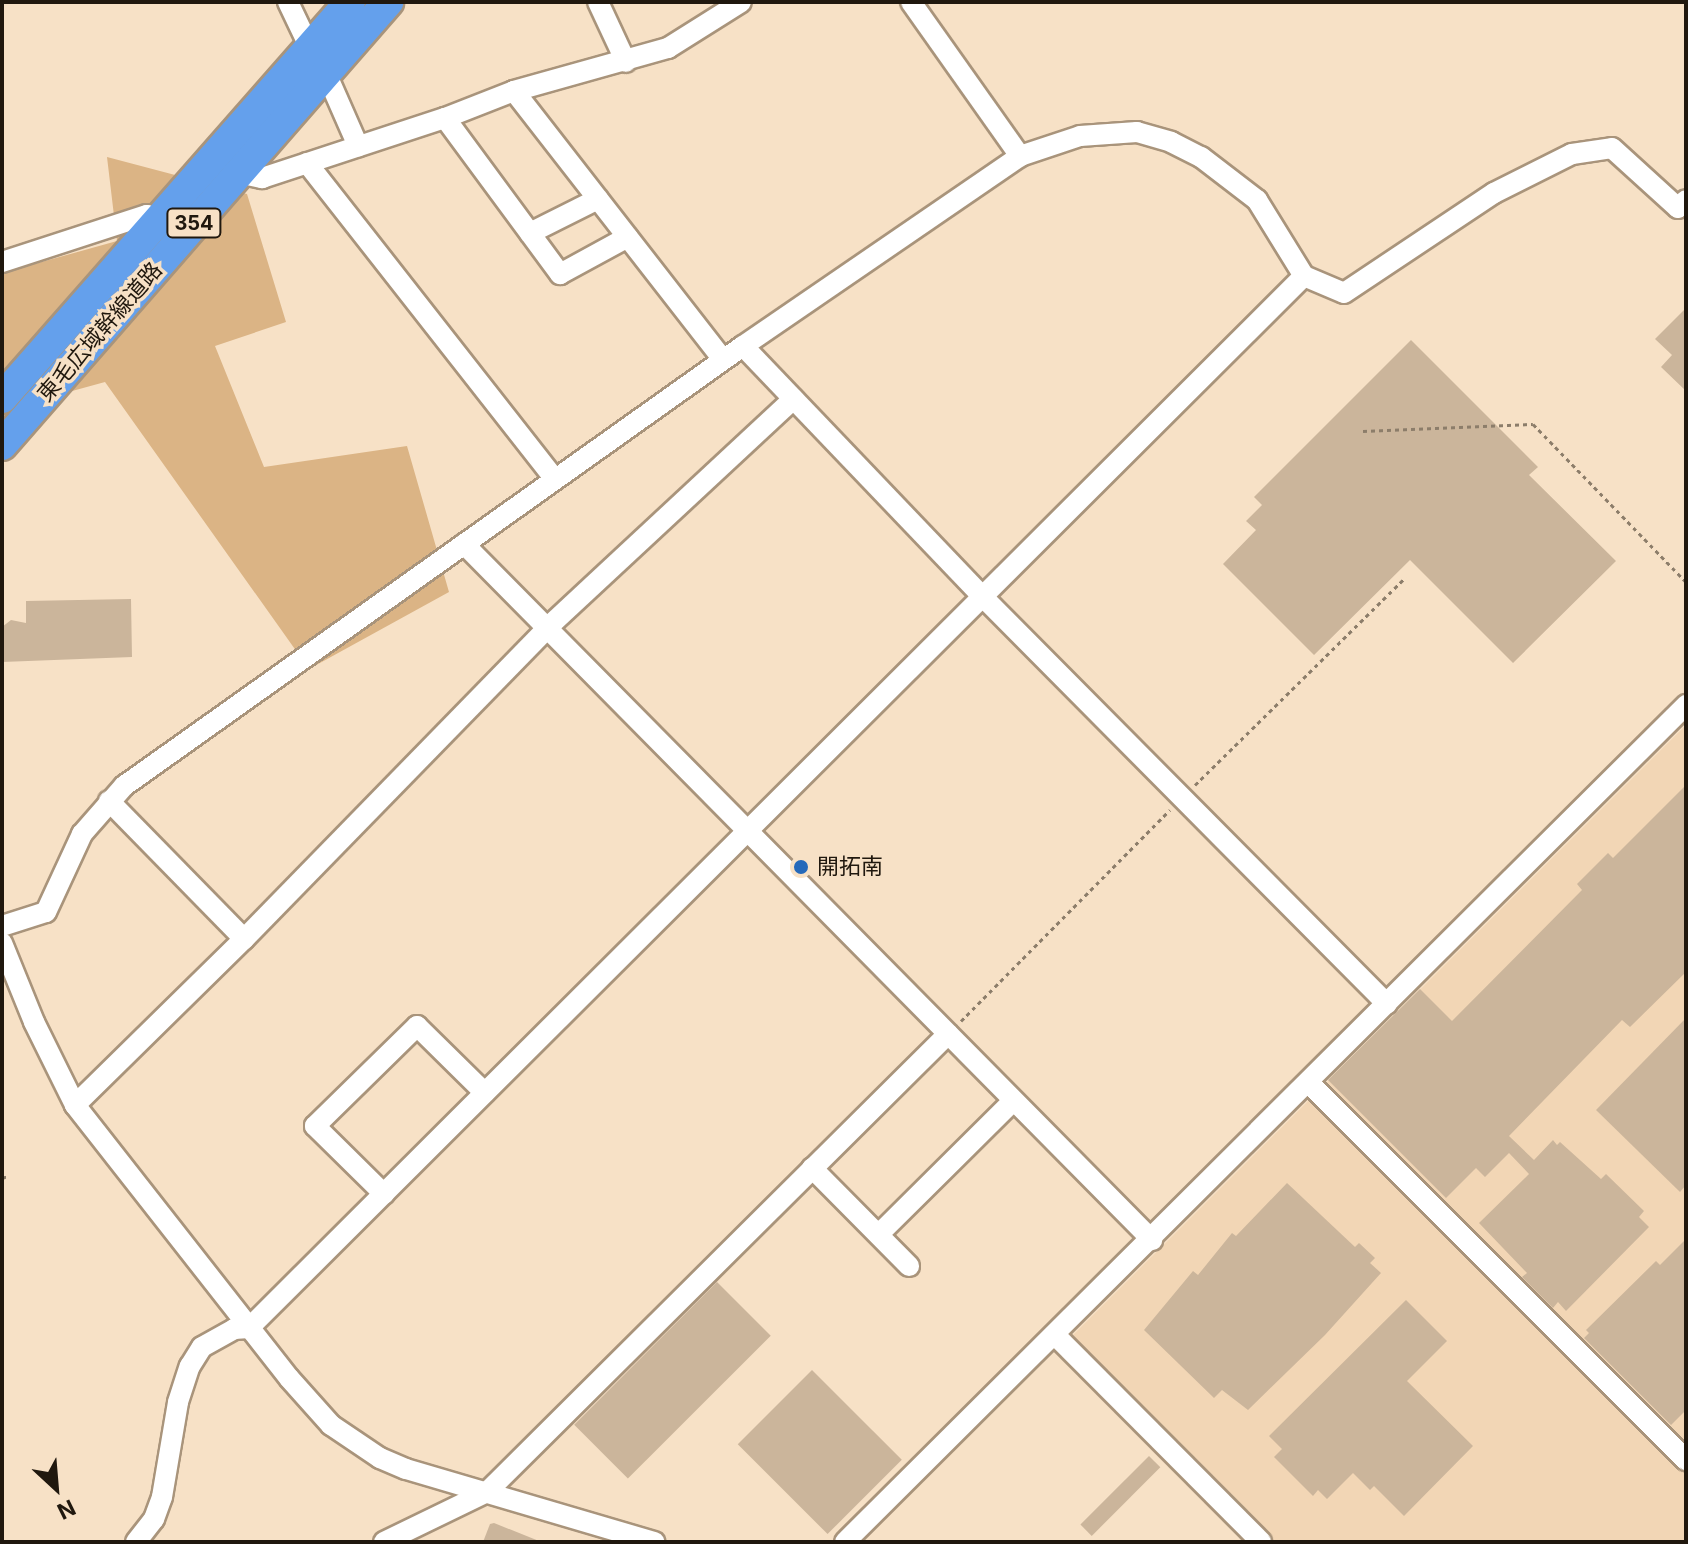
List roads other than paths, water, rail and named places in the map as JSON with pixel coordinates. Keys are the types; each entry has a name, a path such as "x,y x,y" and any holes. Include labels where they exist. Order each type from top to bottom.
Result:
{"highway":[{"name":"東毛広域幹線道路","path":"2,398 350,2"},
{"name":"東毛広域幹線道路","path":"2,445 388,2"}],"street":[{"path":"288,2 309,46"},
{"path":"598,2 626,62"},
{"path":"238,173 262,178 445,118 514,91 668,48 741,2"},
{"path":"911,2 1020,156"},
{"path":"326,73 358,146"},
{"path":"514,91 723,359"},
{"path":"445,118 560,274 628,237"},
{"path":"2,926 46,912 82,834 109,801 137,776 723,359 1020,156 1080,136 1137,132 1171,142 1201,157 1257,200 1304,276 1344,293 1494,193 1572,154 1612,148 1678,208 1686,200"},
{"path":"307,163 555,479"},
{"path":"530,233 598,199"},
{"path":"2,262 147,215 162,219"},
{"path":"136,1542 154,1519 162,1497 178,1402 190,1366 202,1347 218,1336 249,1328 1304,276"},
{"path":"743,346 981,595 1387,1004"},
{"path":"75,1105 244,939 548,627 793,399"},
{"path":"464,544 1152,1240"},
{"path":"845,1542 1152,1240 1686,705"},
{"path":"109,801 244,939"},
{"path":"2,943 34,1022 75,1105 309,1403 355,1443 406,1469 654,1542"},
{"path":"384,1194 315,1126 417,1026 485,1093"},
{"path":"384,1542 487,1492 948,1034"},
{"path":"1308,1082 1686,1460"},
{"path":"879,1234 1013,1101"},
{"path":"812,1168 909,1266"},
{"path":"1055,1335 1261,1542"}],"place":[{"name":"開拓南","path":"801,867"}]}
